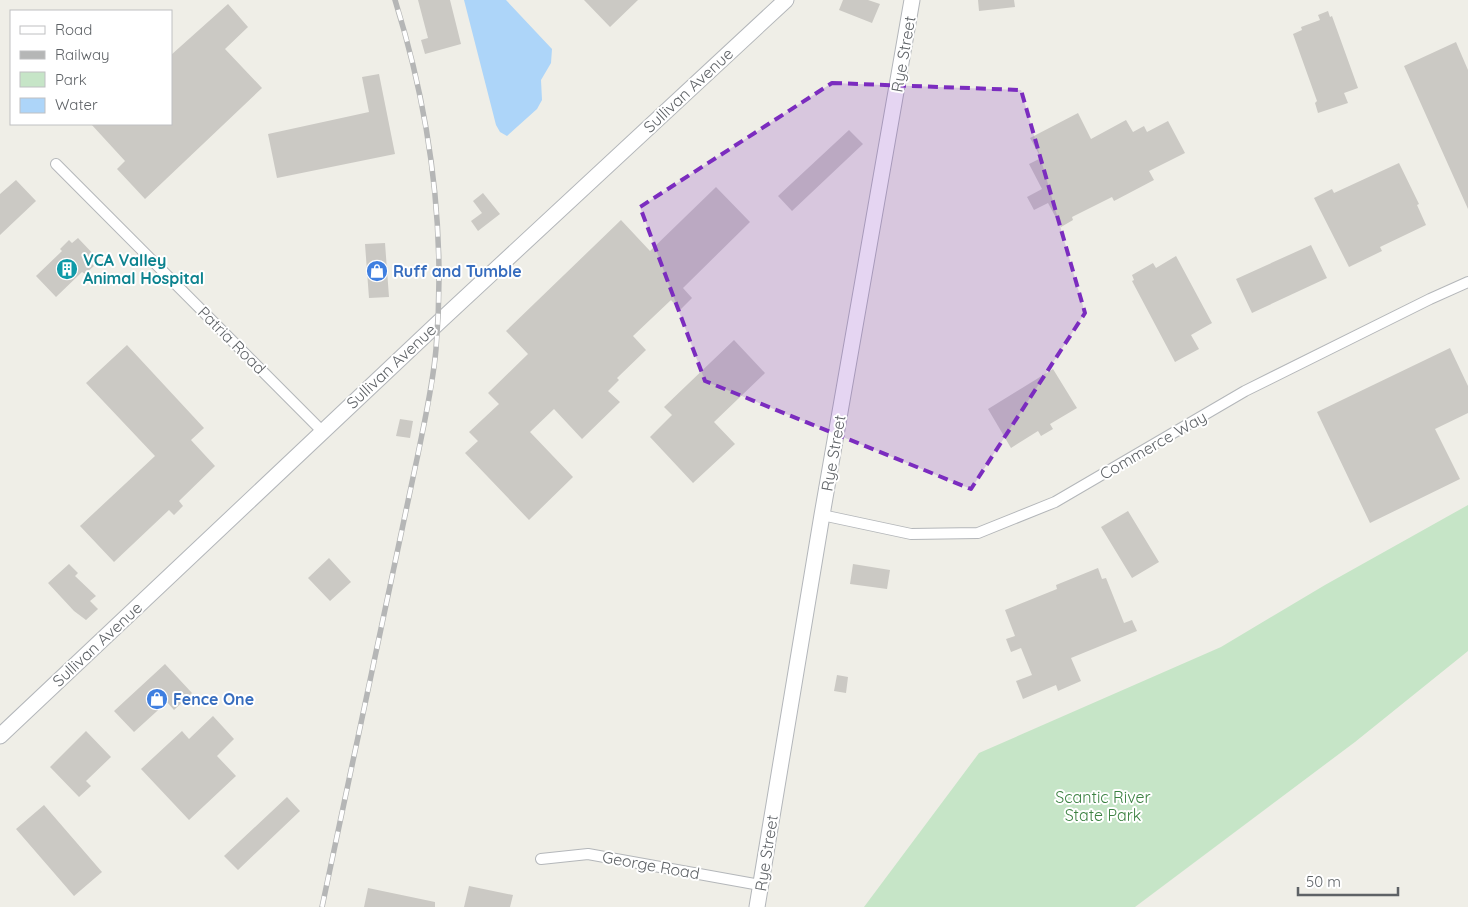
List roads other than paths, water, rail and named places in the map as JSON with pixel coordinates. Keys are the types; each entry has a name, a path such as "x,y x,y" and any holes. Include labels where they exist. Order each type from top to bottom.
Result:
{"main road":[{"name":"Sullivan Avenue","path":"0,736 322,431 786,0"},
{"name":"Rye Street","path":"757,907 822,515 912,0"}],"street":[{"name":"Patria Road","path":"56,164 322,431"},
{"name":"Commerce Way","path":"822,515 911,534 978,533 1055,502 1245,392 1430,299 1468,282"},
{"name":"George Road","path":"541,859 588,854 760,885"}],"water":[{"path":"464,0 506,0 552,49 551,63 541,80 542,100 537,109 507,136 500,132 496,125"}],"railway":[{"path":"322,907 418,454 431,388 436,349 439,305 439,260 432,172 418,85 395,0"}],"place":[{"name":"VCA Valley Animal Hospital","path":"67,269"},
{"name":"Ruff and Tumble","path":"377,271"},
{"name":"Fence One","path":"157,699"}],"park label":[{"name":"Scantic River State Park","path":"1103,806"}]}
